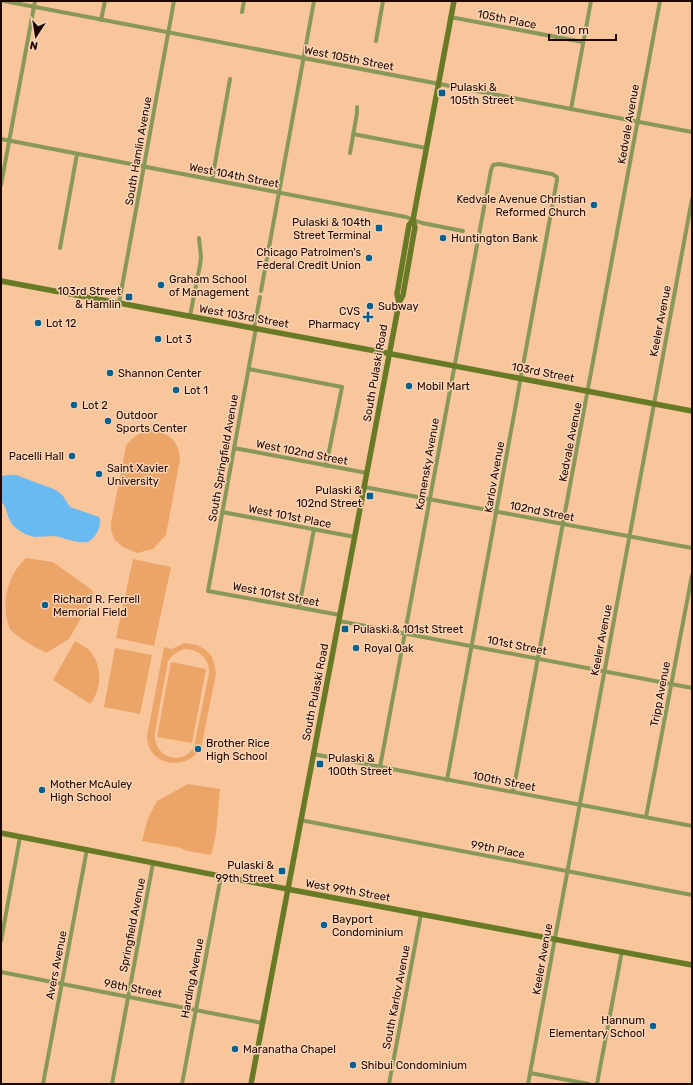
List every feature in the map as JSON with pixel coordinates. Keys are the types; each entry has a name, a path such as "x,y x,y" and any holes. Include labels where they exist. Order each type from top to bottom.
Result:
{"main road":[{"name":"South Pulaski Road","path":"251,1084 389,353 399,303 403,295 415,226 413,220 454,1"},
{"name":"West 103rd Street","path":"1,281 389,353"},
{"name":"103rd Street","path":"389,353 692,411"},
{"name":"West 99th Street","path":"1,833 287,889 692,964"}],"street":[{"name":"West 105th Street","path":"4,1 692,132"},
{"path":"1,185 35,1"},
{"path":"101,20 104,1"},
{"name":"South Hamlin Avenue","path":"119,303 174,1"},
{"path":"242,12 244,1"},
{"path":"261,291 314,1"},
{"path":"376,41 384,1"},
{"path":"571,109 591,1"},
{"name":"Kedvale Avenue","path":"514,792 660,1"},
{"name":"105th Place","path":"450,18 583,42"},
{"path":"212,180 230,79"},
{"path":"350,153 357,107"},
{"path":"353,134 426,148"},
{"name":"West 104th Street","path":"1,140 406,217 422,224 463,231"},
{"path":"60,248 77,154"},
{"name":"Komensky Avenue","path":"380,767 491,170 493,165 499,164 552,174 557,177"},
{"name":"Karlov Avenue","path":"447,780 522,378 557,177"},
{"name":"Keeler Avenue","path":"528,1084 692,199"},
{"path":"190,316 201,257 199,238"},
{"name":"South Springfield Avenue","path":"208,591 249,369 260,297"},
{"path":"249,369 342,387 326,466"},
{"name":"West 102nd Street","path":"234,448 367,473"},
{"name":"102nd Street","path":"364,487 692,548"},
{"name":"West 101st Place","path":"222,512 355,537"},
{"path":"299,608 314,529"},
{"name":"Tripp Avenue","path":"646,817 692,575"},
{"name":"West 101st Street","path":"208,591 299,608 340,618"},
{"name":"101st Street","path":"340,618 405,633 692,688"},
{"name":"100th Street","path":"313,754 692,826"},
{"name":"99th Place","path":"300,820 692,895"},
{"path":"1,941 20,837"},
{"name":"Avers Avenue","path":"43,1084 87,850"},
{"name":"Springfield Avenue","path":"112,1084 153,863"},
{"name":"Harding Avenue","path":"182,1084 221,876"},
{"name":"South Karlov Avenue","path":"389,1084 421,914"},
{"path":"597,1084 622,951"},
{"name":"98th Street","path":"1,972 262,1023"},
{"path":"530,1073 589,1084"}],"shaded area":[{"path":"152,430 163,433 172,439 178,447 180,459 166,535 153,549 137,553 123,547 114,539 111,530 111,523 126,446 137,435"},
{"name":"Richard R. Ferrell Memorial Field","path":"26,558 53,562 92,590 94,596 69,639 46,653 13,632 10,629 7,620 7,591 14,573"},
{"path":"133,559 171,567 154,646 116,638"},
{"path":"75,641 90,651 99,671 99,685 90,704 53,680"},
{"path":"184,643 197,645 206,650 212,657 216,674 201,748 194,756 177,763 160,759 153,754 149,746 147,736 164,647 172,649","holes":["184,649 189,649 202,655 209,668 209,673 194,747 182,757 175,758 163,753 158,747 155,740 155,732 168,661 174,654"]},
{"path":"115,648 152,655 140,714 104,707"},
{"path":"171,662 206,669 192,743 157,737"},
{"path":"188,784 220,789 216,834 211,855 142,841 148,818 157,801"}],"water":[{"path":"16,475 56,490 63,496 70,507 99,517 100,524 98,532 90,541 83,542 53,536 35,537 27,535 15,528 1,501 1,476"}],"place":[{"name":"Pulaski & 105th Street","path":"442,93"},
{"name":"Kedvale Avenue Christian Reformed Church","path":"594,205"},
{"name":"Pulaski & 104th Street Terminal","path":"379,228"},
{"name":"Huntington Bank","path":"443,238"},
{"name":"Chicago Patrolmen's Federal Credit Union","path":"369,258"},
{"name":"Graham School of Management","path":"161,285"},
{"name":"103rd Street & Hamlin","path":"129,297"},
{"name":"Subway","path":"370,306"},
{"name":"CVS Pharmacy","path":"368,317"},
{"name":"Lot 12","path":"38,323"},
{"name":"Lot 3","path":"158,339"},
{"name":"Shannon Center","path":"110,373"},
{"name":"Mobil Mart","path":"409,386"},
{"name":"Lot 1","path":"176,390"},
{"name":"Lot 2","path":"74,405"},
{"name":"Outdoor Sports Center","path":"108,421"},
{"name":"Pacelli Hall","path":"72,456"},
{"name":"Saint Xavier University","path":"99,474"},
{"name":"Pulaski & 102nd Street","path":"370,496"},
{"name":"Richard R. Ferrell Memorial Field","path":"45,605"},
{"name":"Pulaski & 101st Street","path":"345,629"},
{"name":"Royal Oak","path":"356,648"},
{"name":"Brother Rice High School","path":"198,749"},
{"name":"Pulaski & 100th Street","path":"320,764"},
{"name":"Mother McAuley High School","path":"42,790"},
{"name":"Pulaski & 99th Street","path":"282,871"},
{"name":"Bayport Condominium","path":"324,925"},
{"name":"Hannum Elementary School","path":"653,1026"},
{"name":"Maranatha Chapel","path":"235,1049"},
{"name":"Shibui Condominium","path":"353,1065"}]}
